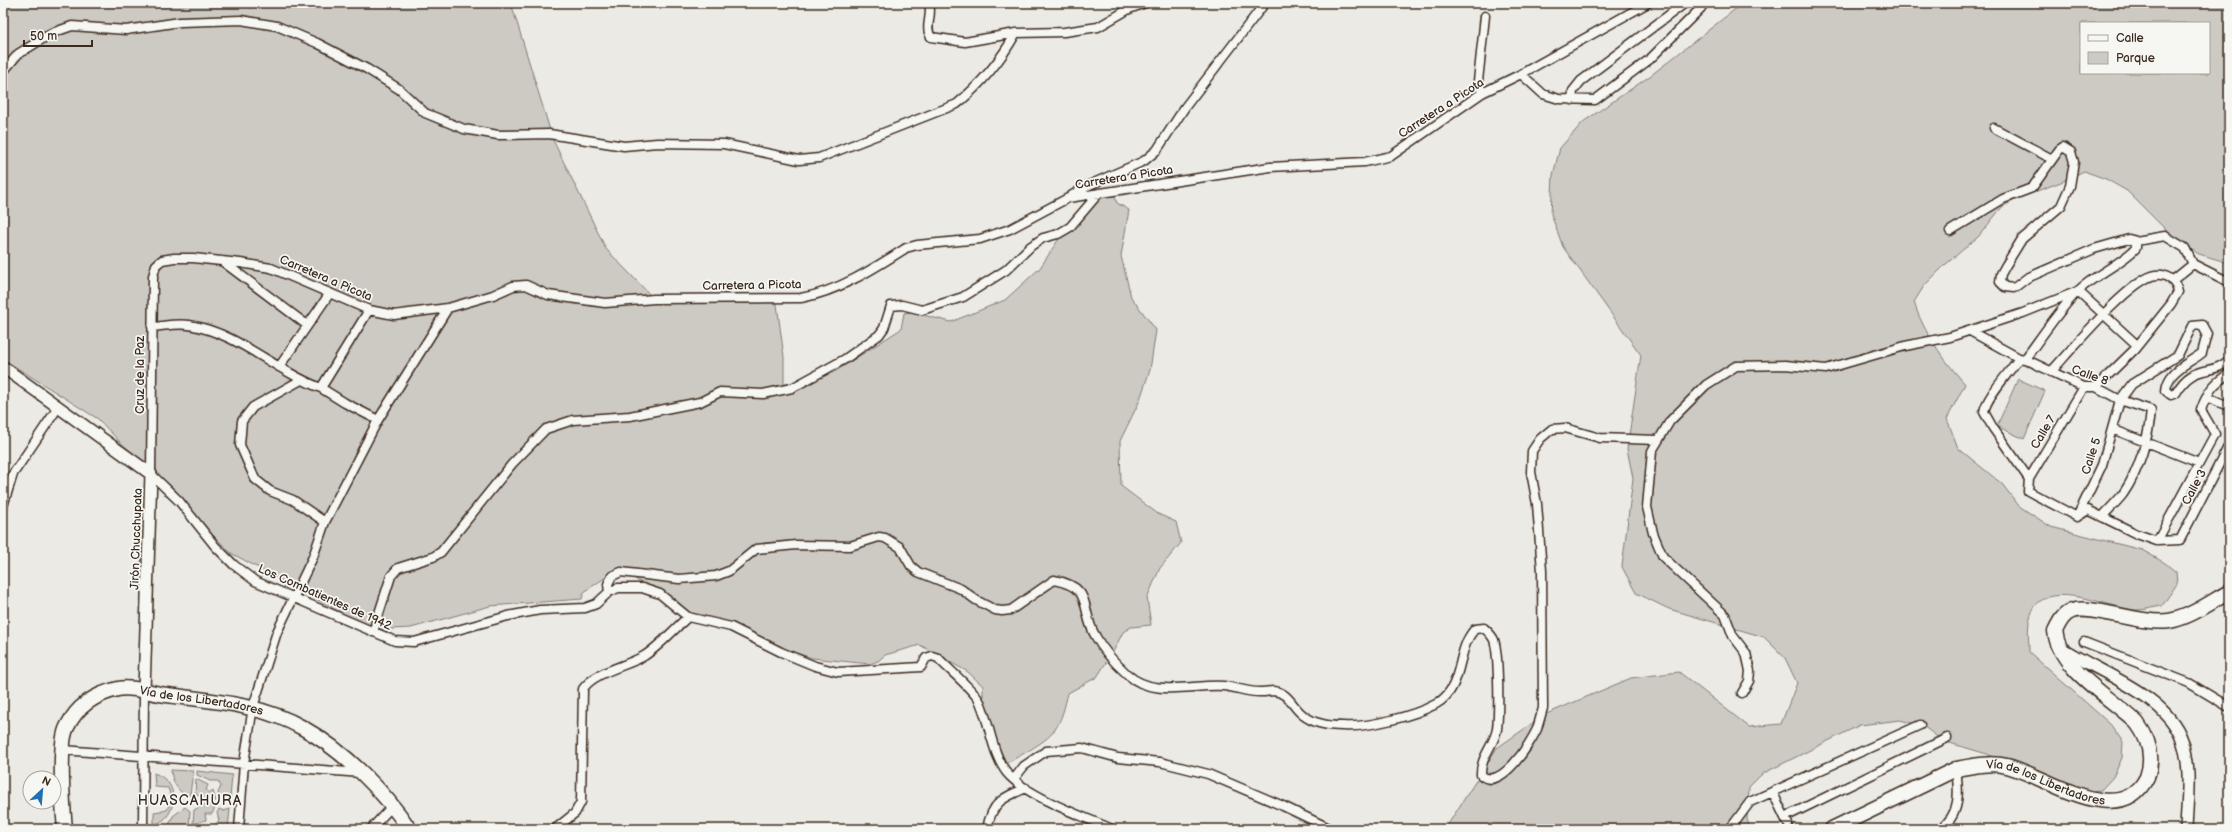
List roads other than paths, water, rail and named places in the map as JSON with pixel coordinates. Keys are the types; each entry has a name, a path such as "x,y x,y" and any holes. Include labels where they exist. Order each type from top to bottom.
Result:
{"highway":[{"path":"2058,646 2055,631 2065,616 2072,611 2096,612 2142,621 2170,621 2229,592"},
{"name":"Vía de los Libertadores","path":"1832,829 1956,769 1976,765 2006,766 2091,805 2112,805 2123,802 2140,788 2149,771 2150,748 2144,733 2124,710 2079,674 2058,646"},
{"name":"Vía de los Libertadores","path":"64,829 63,750 66,728 74,714 90,700 120,688 253,707 304,728 362,773 393,805 409,829"}],"street":[{"path":"929,3 931,10 928,32 931,37 936,39 965,42 1016,33 1064,32 1098,27 1129,9 1145,3"},
{"path":"1068,198 1087,186 1144,161 1158,150 1185,107 1265,3"},
{"name":"Carretera a Picota","path":"153,276 156,265 162,260 193,258 222,260 271,268 369,310 394,315 448,308 493,296 513,286 526,285 548,296 605,303 654,299 801,298 817,295 843,285 906,248 916,245 980,239 1010,229 1068,198 1270,167 1371,161 1391,156 1482,93 1521,74 1648,3"},
{"path":"1572,100 1573,91 1582,81 1685,3"},
{"path":"1521,74 1543,94 1572,100 1595,100 1650,59 1701,8 1704,3"},
{"path":"1482,93 1478,81 1485,16"},
{"path":"3,72 18,54 52,33 72,26 126,30 180,22 241,20 277,26 317,43 367,69 399,89 425,113 464,129 498,135 549,134 624,146 657,143 724,144 798,160 820,158 957,104 973,90 1005,53 1016,33"},
{"path":"1994,128 2052,160"},
{"path":"1950,231 2003,199 2032,188 2063,147 2071,152 2073,156 2070,186 2066,197 2062,206 2038,224 2022,239 2001,274 2000,282 2005,287 2014,288 2028,278 2094,249 2129,239 2136,241 2165,236 2185,248 2194,264 2229,282"},
{"path":"373,632 390,576 394,571 398,568 433,557 441,552 512,464 546,429 573,420 630,416 661,408 700,402 720,392 763,394 792,388 845,359 879,335 884,328 891,306 902,305 922,310 963,297 1006,270 1031,246 1043,238 1058,234 1070,227 1099,193"},
{"path":"2029,479 1993,428 1984,412 1988,400 2078,291 2104,270 2129,255 2136,248 2136,241"},
{"path":"222,260 307,325"},
{"path":"2172,280 2194,264"},
{"path":"2051,372 2103,316 2140,283 2155,275 2166,276 2172,280 2178,292 2171,304 2137,346 2096,387"},
{"name":"Cruz de la Paz","path":"151,474 153,276"},
{"path":"2078,291 2103,316 2137,346"},
{"path":"1742,693 1748,681 1750,671 1746,653 1733,636 1725,616 1664,557 1653,533 1647,507 1652,452 1657,440 1670,421 1706,385 1736,366 1785,365 1826,369 1905,346 1970,331 2078,291"},
{"path":"279,367 330,293"},
{"path":"239,829 244,763 253,707 277,632 295,597 325,522 378,420 448,308"},
{"path":"321,388 369,310"},
{"path":"152,326 188,325 229,337 301,380 321,388 345,403 378,420"},
{"path":"2120,400 2132,384 2178,354 2192,326 2202,325 2207,334 2202,353 2180,367 2166,382 2166,391 2171,395 2176,394 2193,374 2224,364 2229,360"},
{"name":"Calle 8","path":"1970,331 2022,358 2084,387 2096,387 2120,400 2151,410 2150,424 2144,442"},
{"name":"Jirón Chucchupata","path":"3,367 59,406 95,435 151,474 144,691"},
{"path":"2078,517 2088,510 2137,534 2156,541 2214,434 2201,410 2206,398 2217,382 2229,374"},
{"path":"301,380 253,407 242,421 240,444 255,479 270,491 294,500 325,522"},
{"name":"Calle 7","path":"2078,517 2028,491 2029,479 2084,387"},
{"path":"2206,398 2229,406"},
{"name":"Calle 5","path":"2078,517 2102,465 2120,400"},
{"path":"3,506 13,474 59,406"},
{"path":"609,592 608,584 612,576 621,572 679,579 716,576 729,571 756,549 796,545 850,546 879,537 885,538 900,547 911,566 918,572 961,589 976,600 995,610 1010,610 1054,580 1066,582 1078,590 1086,602 1088,620 1095,637 1126,674 1146,686 1167,689 1222,686 1261,692 1278,691 1292,701 1301,714 1315,722 1344,727 1418,713 1438,703 1449,692 1454,684 1469,635 1475,628 1484,628 1494,639 1497,656 1497,729 1481,767 1481,775 1485,779 1492,780 1505,772 1527,748 1537,728 1543,708 1542,571 1537,504 1531,472 1532,451 1540,439 1552,429 1566,428 1600,438 1657,440"},
{"path":"2112,429 2199,463"},
{"path":"2102,517 2123,494 2133,475 2144,442"},
{"name":"Calle 3","path":"2156,541 2180,540 2229,445"},
{"name":"Los Combatientes de 1942","path":"151,474 178,501 215,546 234,565 255,580 396,641 414,642 508,616 540,610 584,608 596,604 609,592 618,588 642,588 660,594 688,617 731,627 781,652 815,666 838,672 907,670 921,667 926,658 932,656 938,658 978,699 1000,759 1007,773 1026,788 1053,803 1112,829"},
{"path":"555,829 575,813 581,802 583,689 588,683 627,662 644,655 688,617"},
{"path":"2084,642 2189,683 2229,707"},
{"path":"2058,646 2161,707 2175,725 2183,741 2186,759 2186,829"},
{"path":"143,829 144,691"},
{"path":"1730,829 1750,802 1773,793 1920,725"},
{"path":"1773,793 1786,821 1947,738"},
{"path":"1014,779 1024,766 1046,751 1082,748 1118,758 1160,762 1208,774 1283,806 1331,829"},
{"path":"63,750 362,773"},
{"path":"1940,829 1949,823 1958,801 1956,769"},
{"path":"987,829 990,815 996,805 1006,797 1026,788"},
{"path":"371,829 393,805"}],"district":[{"name":"HUASCAHURA","path":"190,800"}]}
